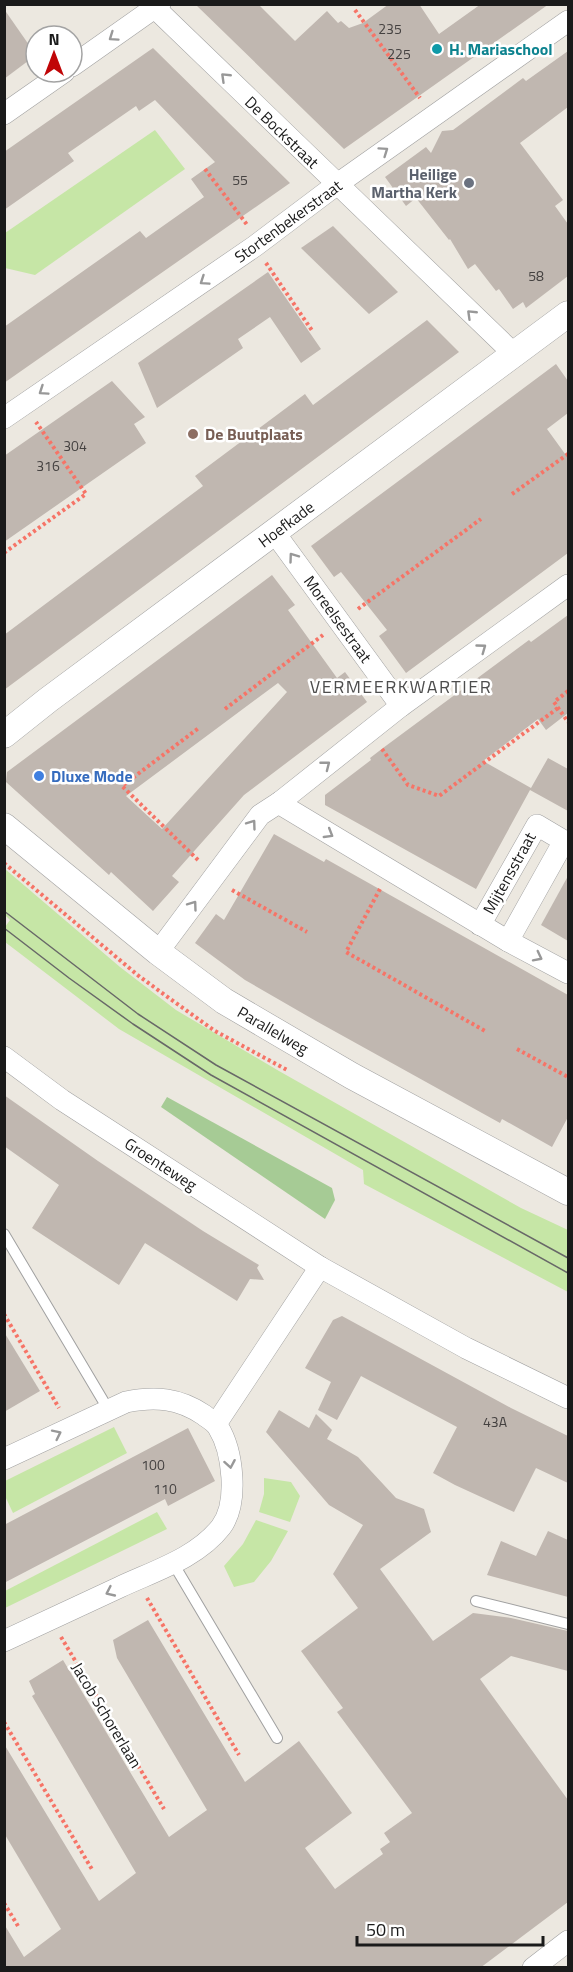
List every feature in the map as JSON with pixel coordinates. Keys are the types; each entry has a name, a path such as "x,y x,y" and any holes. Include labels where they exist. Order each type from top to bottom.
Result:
{"street":[{"path":"84,58 157,6"},
{"name":"De Bockstraat","path":"157,6 336,185 514,354"},
{"name":"Stortenbekerstraat","path":"4,418 257,244 336,185 568,21"},
{"path":"4,114 47,84"},
{"name":"Hoefkade","path":"4,735 514,354 567,318"},
{"name":"Moreelsestraat","path":"274,532 401,706"},
{"path":"158,952 260,815 280,802 401,706 568,585"},
{"name":"Mijtensstraat","path":"280,802 480,925 568,973"},
{"name":"Mijtensstraat","path":"480,925 537,825 564,841 507,941"},
{"name":"Parallelweg","path":"4,826 158,952 224,1001 352,1076 566,1185"},
{"name":"Groenteweg","path":"4,1057 62,1100 320,1268 466,1348 568,1398"},
{"path":"216,1424 320,1268"},
{"path":"4,1460 126,1402 147,1398 172,1400 193,1408 216,1424 224,1438 233,1483 230,1505 222,1526 201,1547 172,1563 4,1641"},
{"path":"533,1968 568,1941"}],"lane":[{"path":"4,1234 108,1409"},
{"path":"172,1563 277,1738"},
{"path":"476,1601 568,1624"}],"path":[{"path":"355,10 434,116"},
{"path":"206,169 313,332"},
{"path":"5,552 86,494 24,404"},
{"path":"512,494 568,453"},
{"path":"225,709 481,519"},
{"path":"568,691 554,702 568,722"},
{"path":"369,731 408,785 439,796 558,708"},
{"path":"198,860 122,786 200,727"},
{"path":"390,870 345,952 485,1031"},
{"path":"227,887 307,932"},
{"path":"517,1049 568,1077"},
{"path":"4,1314 70,1427"},
{"path":"137,1579 239,1755"},
{"name":"Jacob Schorerlaan","path":"52,1619 67,1648 164,1809"},
{"path":"4,1722 93,1871"},
{"path":"4,1903 18,1926"}],"green space":[{"path":"155,130 185,169 35,275 5,268 5,233"},
{"path":"5,869 120,967 176,1010 521,1208 568,1230 568,1292 364,1184 363,1170 119,1029 5,942 5,927 10,920 5,915"},
{"path":"167,1097 332,1188 335,1200 325,1219 161,1107"},
{"path":"114,1427 127,1453 13,1513 5,1496 5,1481"},
{"path":"264,1478 291,1482 300,1496 290,1522 259,1512 264,1494"},
{"path":"157,1512 167,1529 5,1608 5,1591"},
{"path":"256,1520 288,1531 271,1561 254,1582 234,1587 224,1566 243,1544"}],"building":[{"path":"195,4 258,4 295,41 327,11 338,23 341,21 349,28 363,23 389,4 419,4 439,34 481,4 549,4 344,149"},
{"path":"4,9 24,38 24,64 4,79"},
{"path":"153,48 290,183 4,383 4,327 140,231 146,238 204,197 191,179 215,162 155,100 139,111 136,106 68,153 74,161 4,210 4,152"},
{"name":"Heilige Martha Kerk","path":"568,51 568,107 520,143 563,200 555,206 568,224 568,276 526,308 523,302 513,309 499,289 496,291 475,264 468,269 450,239 416,198 406,206 385,177 426,147 431,153 442,131 453,130 523,78 526,81"},
{"path":"333,226 398,292 369,314 301,248"},
{"path":"268,272 321,349 301,363 270,317 238,339 243,348 157,408 138,363"},
{"path":"427,320 459,352 4,690 4,635 203,486 195,476 305,394 313,405"},
{"path":"556,364 568,381 568,413 547,429 568,458 568,553 406,673 379,636 387,630 341,572 334,577 311,546"},
{"path":"112,381 145,417 134,424 146,443 4,542 4,456"},
{"path":"272,575 295,605 288,610 337,678 345,672 367,702 244,795 172,876 179,882 153,911 111,872 109,875 6,782 7,772","holes":["278,683 287,692 162,829 126,796"]},
{"path":"568,615 568,713 546,730 538,719 483,761 531,788 548,758 568,769 568,811 530,790 476,889 325,805 325,795 371,760 370,758 529,640 531,642"},
{"path":"274,834 324,862 326,859 568,995 568,1117 552,1147 502,1119 500,1123 316,1021 245,980 195,943 216,914 224,920"},
{"path":"568,876 568,941 541,925"},
{"path":"4,1095 203,1231 259,1265 257,1268 264,1280 250,1279 237,1301 145,1243 119,1285 32,1228 59,1185 4,1146"},
{"path":"342,1316 511,1408 568,1436 568,1483 536,1468 514,1512 455,1485 433,1473 457,1427 361,1376 337,1420 318,1410 331,1382 305,1368 333,1320"},
{"path":"4,1332 40,1391 4,1412"},
{"path":"279,1410 309,1428 316,1414 332,1430 327,1439 358,1457 396,1498 424,1509 431,1532 380,1569 433,1641 473,1613 511,1618 568,1631 568,1671 511,1656 480,1679 568,1800 568,1902 480,1968 4,1968 4,1924 24,1957 61,1929 4,1833 4,1744 99,1901 136,1873 32,1696 35,1694 29,1681 63,1660 169,1837 207,1810 117,1658 113,1640 148,1620 245,1782 299,1741 352,1813 305,1848 335,1889 383,1854 380,1849 390,1842 384,1833 412,1813 337,1712 343,1708 301,1651 358,1608 333,1574 363,1525 329,1505 266,1432"},
{"path":"188,1428 215,1481 168,1506 165,1499 4,1583 4,1525"},
{"path":"548,1531 568,1540 568,1597 487,1575 501,1541 536,1556"}],"tram line":[{"path":"4,911 138,1014 216,1065 568,1258"},
{"path":"4,928 133,1024 211,1075 568,1273"}],"place":[{"name":"H. Mariaschool","path":"437,49"},
{"name":"Heilige Martha Kerk","path":"469,183"},
{"name":"De Buutplaats","path":"193,434"},
{"name":"Dluxe Mode","path":"39,776"}],"district":[{"name":"VERMEERKWARTIER","path":"401,687"}]}
